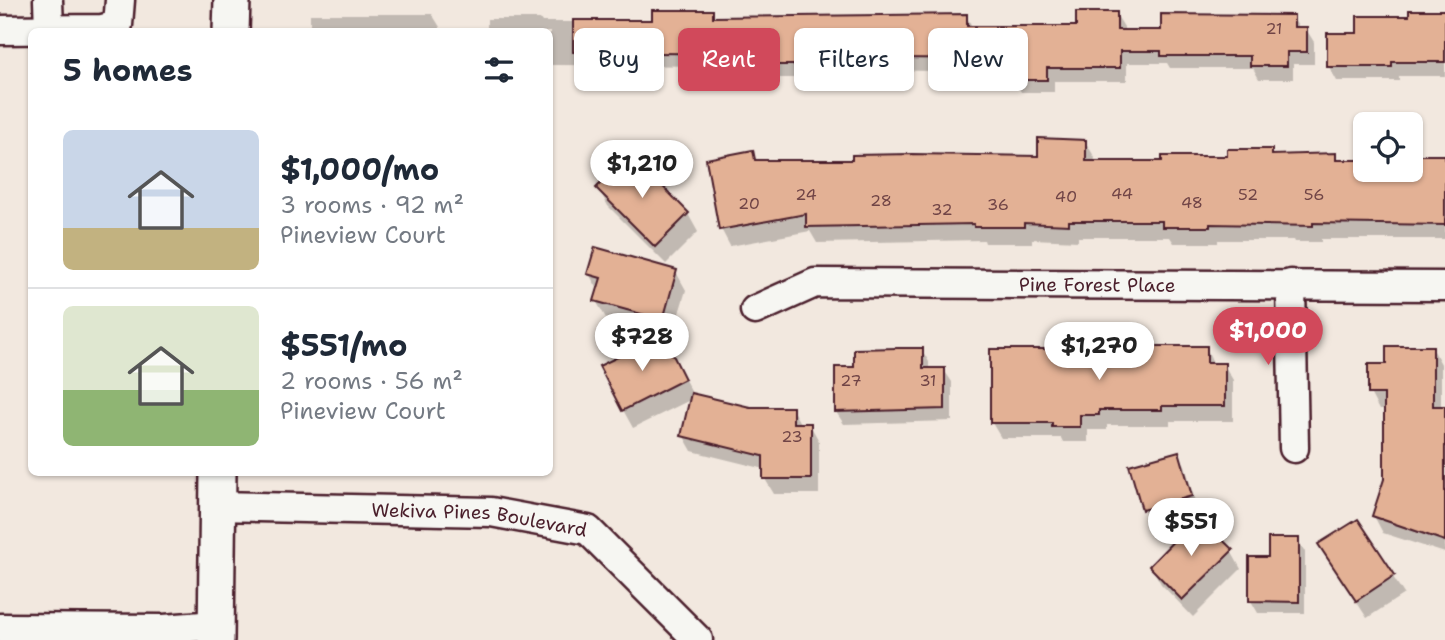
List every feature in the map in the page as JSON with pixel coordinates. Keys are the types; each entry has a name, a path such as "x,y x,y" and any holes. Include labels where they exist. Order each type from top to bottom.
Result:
{"main road":[{"path":"231,28 232,0"},
{"path":"216,633 217,489"}],"street":[{"path":"48,0 49,28"},
{"path":"106,28 118,25 120,0"},
{"path":"0,30 28,29"},
{"name":"Pine Forest Place","path":"755,310 815,283 1445,286"},
{"path":"1291,284 1294,448"},
{"name":"Wekiva Pines Boulevard","path":"217,489 491,512 588,530 698,640"},
{"path":"0,628 164,629 216,633"}],"building":[{"path":"652,10 713,10 713,17 967,14 967,26 1076,26 1076,12 1117,12 1117,30 1161,30 1161,14 1294,15 1294,27 1307,27 1307,52 1287,52 1287,66 1250,66 1250,56 1161,56 1161,51 1120,51 1120,68 1047,68 1047,80 1028,80 1028,28 928,28 928,58 914,58 914,28 794,28 794,65 780,65 780,28 678,28 678,53 664,53 664,28 574,28 573,52 573,20 652,20"},
{"path":"1409,10 1445,10 1445,62 1392,62 1392,67 1327,67 1327,33 1357,33 1357,16 1409,16"},
{"path":"1038,138 1086,140 1086,161 1162,161 1162,156 1227,156 1227,149 1272,149 1272,155 1336,153 1336,160 1353,160 1353,182 1423,182 1423,155 1445,155 1445,225 1313,223 1313,226 1210,224 1210,227 1162,227 1162,221 1069,221 1069,225 1024,223 1024,227 974,227 974,224 806,227 806,214 719,230 706,159 753,150 755,160 852,160 852,155 912,154 1038,156"},
{"path":"630,153 689,213 655,247 596,188"},
{"path":"595,247 677,270 663,320 594,301 601,278 587,274"},
{"path":"663,335 685,379 622,411 599,366"},
{"path":"1052,346 1207,346 1207,363 1225,363 1225,406 1099,410 1099,415 1080,415 1080,427 1052,427 1052,423 990,423 990,349 1052,349"},
{"path":"1386,346 1433,346 1433,406 1445,406 1445,541 1372,516 1384,479 1384,394 1368,394 1368,364 1386,364"},
{"path":"923,348 923,368 945,368 945,409 835,412 835,367 854,367 854,349"},
{"path":"691,393 750,407 793,407 793,423 811,423 811,479 763,479 763,456 681,436"},
{"path":"1179,451 1192,496 1142,510 1129,465"},
{"path":"1198,516 1233,550 1182,600 1149,566"},
{"path":"1358,519 1395,575 1356,601 1318,544"},
{"path":"1268,538 1299,538 1299,602 1249,601 1249,557 1268,557"}]}
